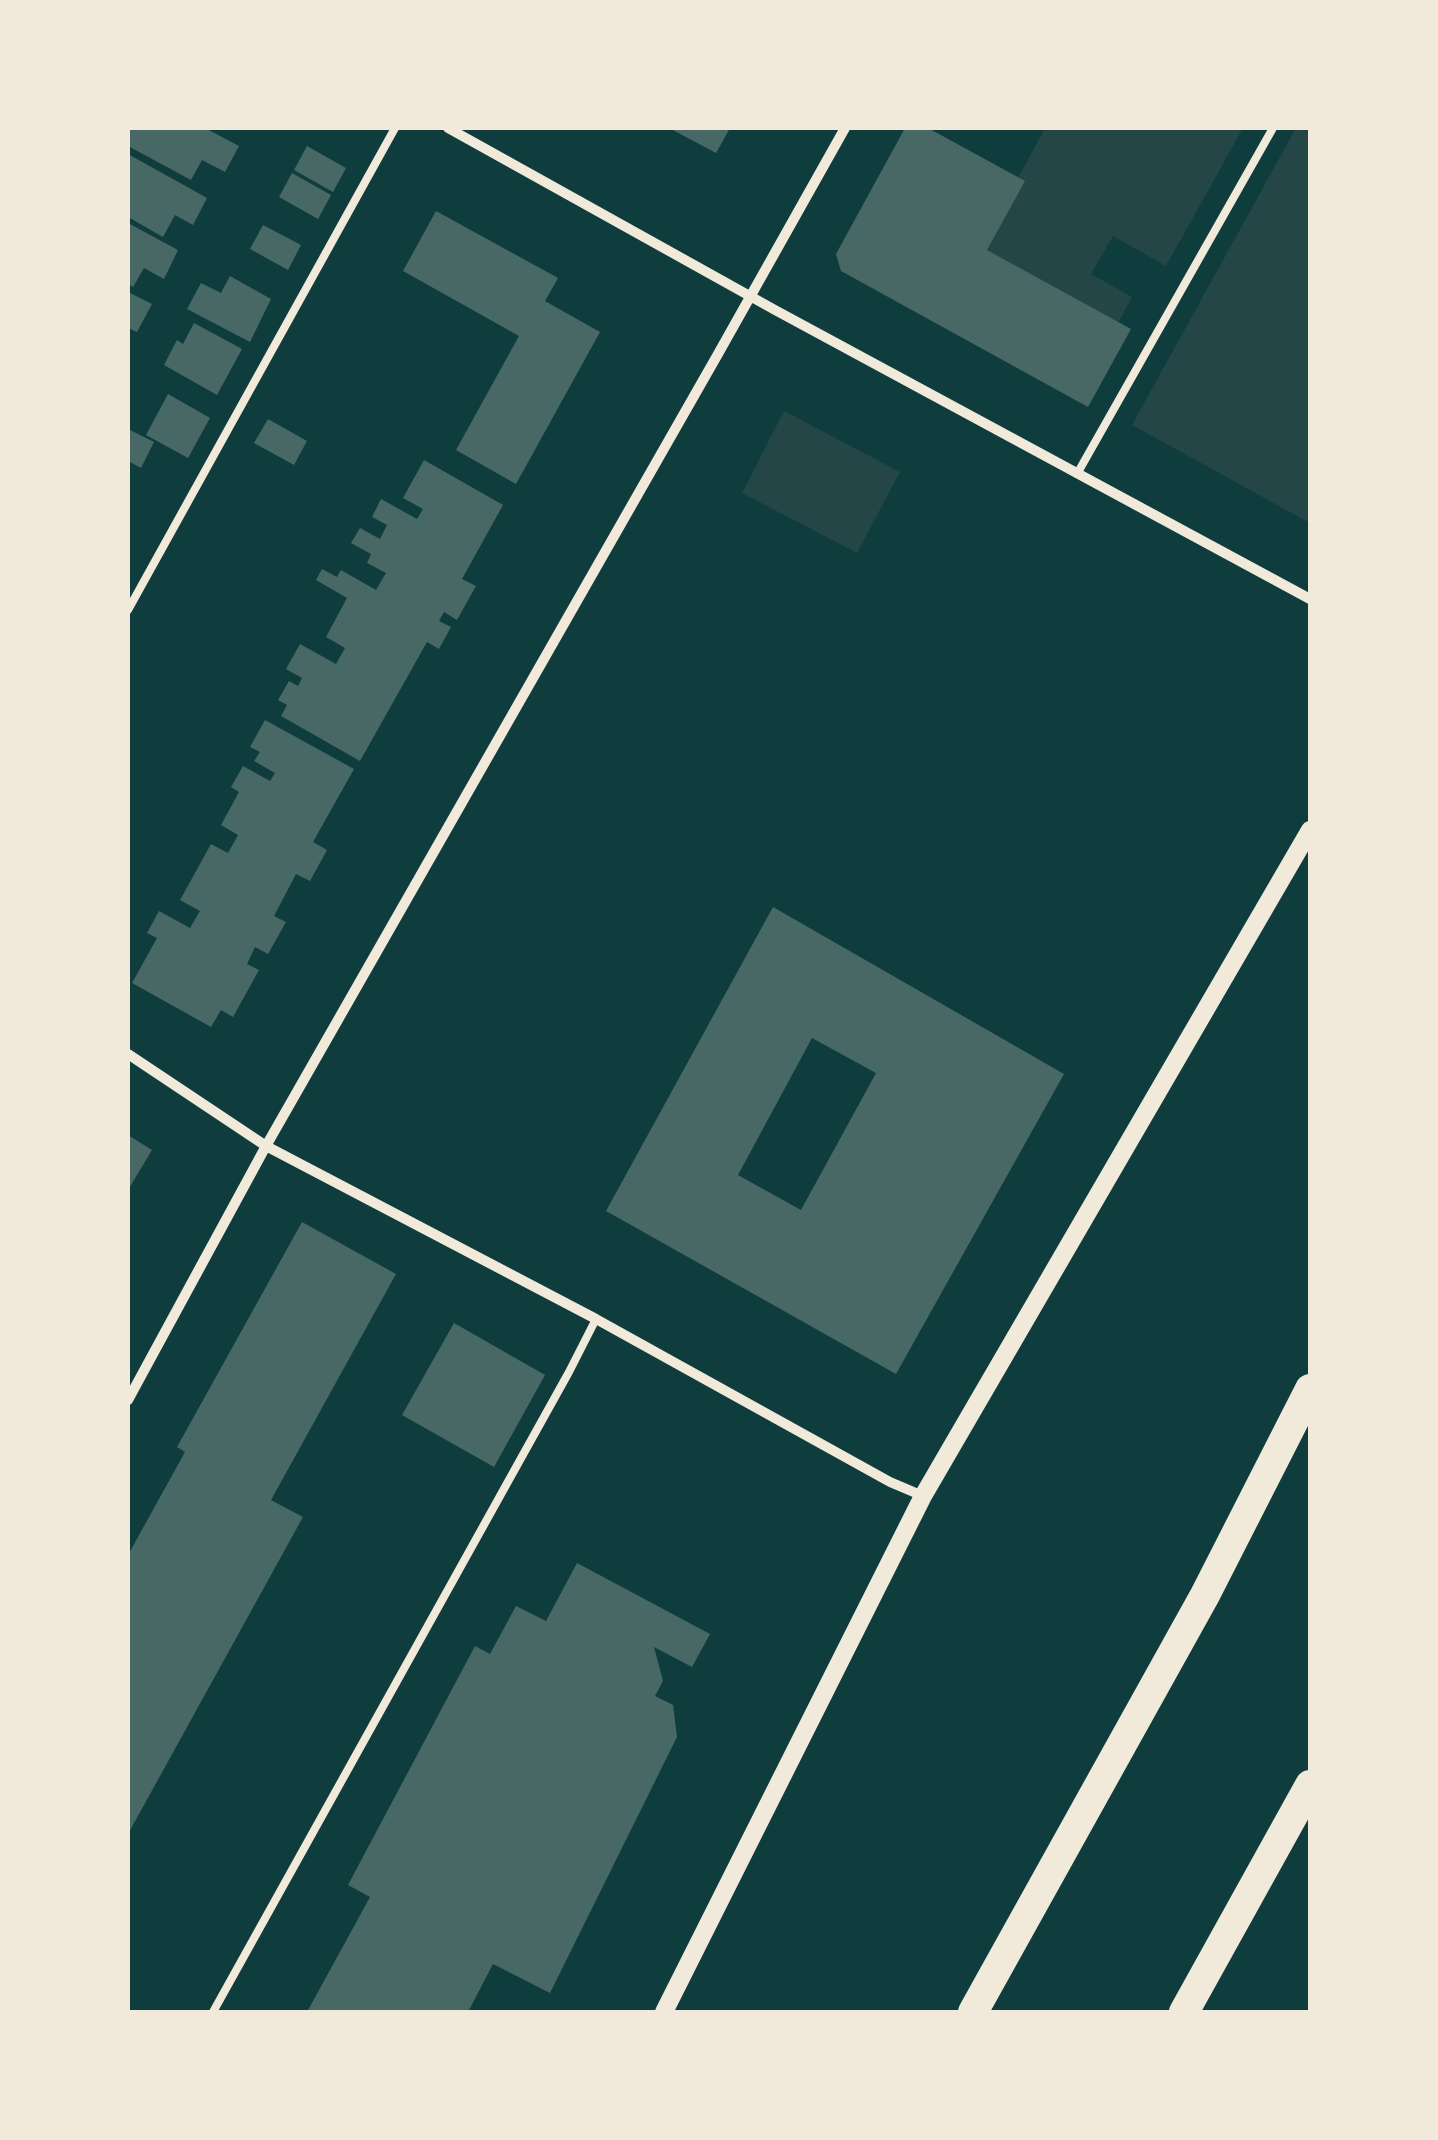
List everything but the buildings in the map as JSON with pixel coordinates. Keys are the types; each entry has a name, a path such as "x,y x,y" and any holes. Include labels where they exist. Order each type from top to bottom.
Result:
{"highway":[{"path":"973,2012 1206,1595 1310,1389"},
{"path":"1184,2012 1310,1786"}],"street":[{"path":"448,128 1310,599"},
{"path":"128,1400 266,1146 845,128"},
{"path":"664,2012 923,1496 1310,830"},
{"path":"128,1054 266,1146 596,1318 890,1482 923,1496"}],"lane":[{"path":"128,610 395,128"},
{"path":"1076,474 1274,128"},
{"path":"213,2012 596,1318"}],"shaded area":[{"path":"1045,128 1243,128 1166,266 1113,236 1091,274 1132,297 1118,323 987,250"},
{"path":"1296,128 1310,128 1310,523 1132,425"},
{"path":"784,411 900,472 857,553 742,493"}]}
